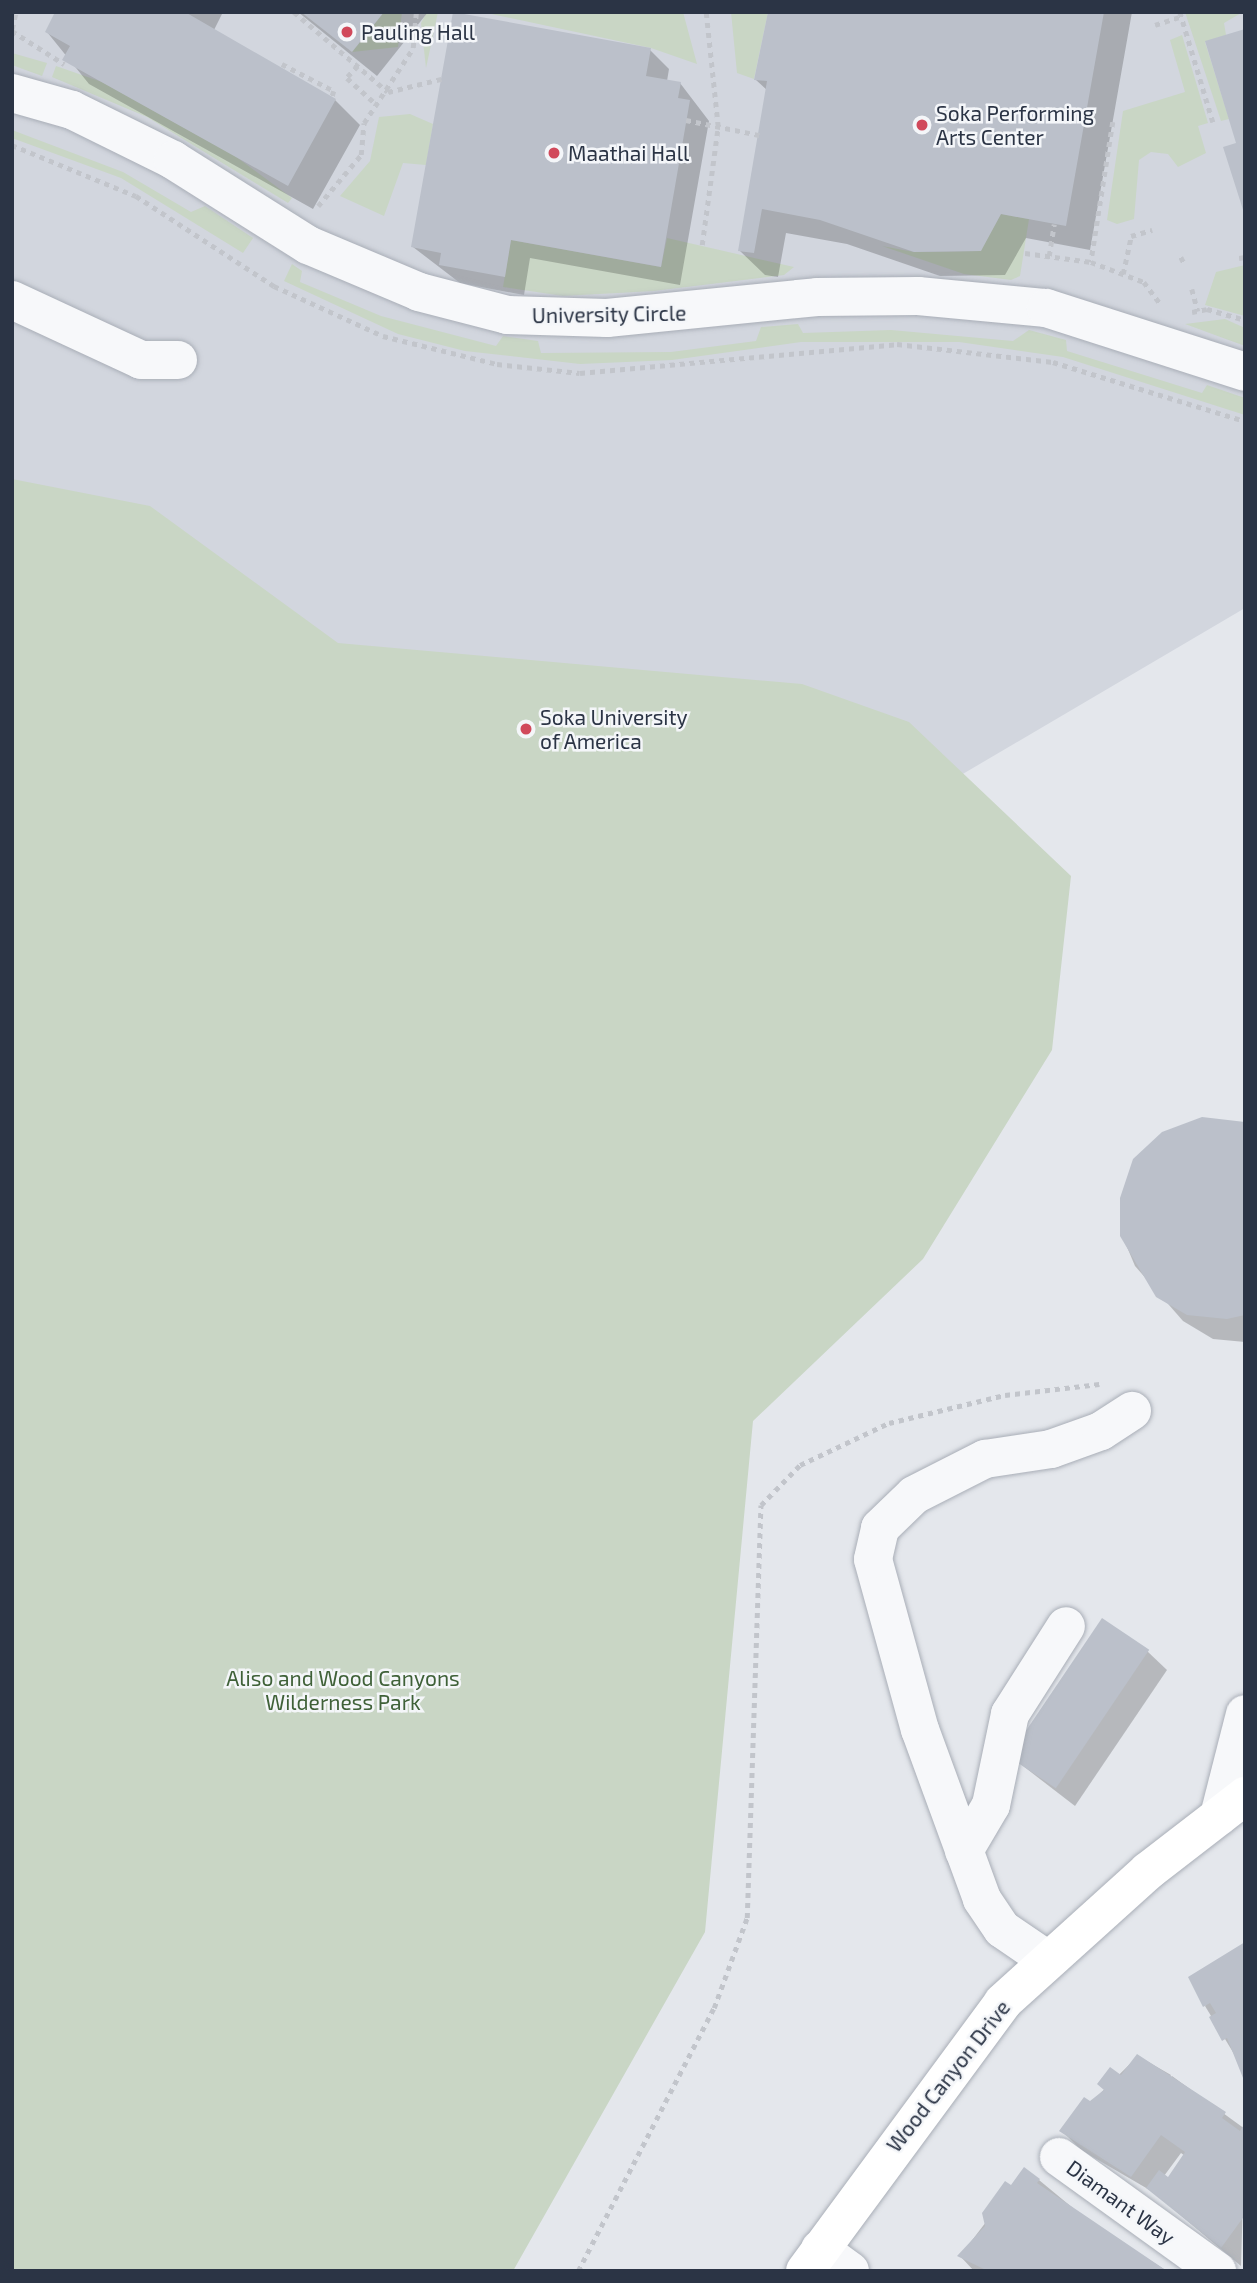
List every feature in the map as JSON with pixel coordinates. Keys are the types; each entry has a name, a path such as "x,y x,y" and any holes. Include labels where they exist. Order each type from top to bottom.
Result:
{"main road":[{"name":"Wood Canyon Drive","path":"825,2264 945,2073 1046,1959 1232,1806"}],"street":[{"name":"University Circle","path":"12,93 72,110 173,160 308,245 419,292 507,315 607,318 817,297 918,296 1046,308 1245,372"},
{"path":"12,300 141,360 178,360"},
{"path":"1046,1959 1002,1929 964,1851 920,1730 873,1559 880,1528 914,1496 985,1459 1051,1449 1101,1431 1132,1411"},
{"path":"964,1851 991,1805 1010,1714 1066,1626"},
{"path":"1232,1806 1245,1714"},
{"name":"Diamant Way","path":"1059,2157 1217,2271"}],"path":[{"path":"16,12 12,30 60,62"},
{"path":"294,12 388,92"},
{"path":"323,204 361,155 364,122 388,92 413,48 416,12"},
{"path":"702,245 718,127 706,12"},
{"path":"1156,25 1180,15 1213,122"},
{"path":"282,64 334,91 332,97"},
{"path":"358,66 347,78 377,105"},
{"path":"388,92 441,79"},
{"path":"687,120 759,135"},
{"path":"1091,262 1113,122"},
{"path":"1049,256 1054,224"},
{"path":"1123,274 1131,236 1152,230"},
{"path":"1025,253 1091,262 1144,282 1171,312"},
{"path":"1181,257 1185,265"},
{"path":"1192,289 1198,311"},
{"path":"1178,315 1198,311 1245,320"},
{"path":"578,2271 714,2008 747,1918 761,1505 800,1465 889,1423 1005,1395 1110,1382 1132,1411"}],"shaded area":[{"name":"Soka University of America","path":"12,12 1245,12 1245,608 689,935 12,850"}],"green space":[{"path":"384,12 402,12 398,47 352,52"},
{"path":"427,12 438,12 426,68 421,23"},
{"path":"482,12 683,12 697,64 651,48"},
{"path":"731,12 768,12 754,79 737,73"},
{"path":"1185,12 1243,12 1224,23 1226,35 1205,42 1229,119 1221,121"},
{"path":"1182,35 1208,123 1198,126 1206,153 1178,167 1168,154 1151,152 1139,160 1134,219 1117,224 1107,220 1123,111 1185,92 1170,40"},
{"path":"12,53 47,63 42,76 12,65"},
{"path":"56,66 102,82 235,156 292,198 288,203 147,117 52,77"},
{"path":"410,114 433,124 426,165 403,163 384,216 340,196 370,161 379,117"},
{"path":"12,130 123,172 191,212 205,206 253,238 243,253 121,178 12,138"},
{"path":"1001,214 1029,219 1020,276 1011,280 964,274 882,246 914,252 980,251"},
{"path":"667,238 794,267 784,275 654,291 563,296 503,287 511,240 661,267"},
{"path":"292,264 302,271 300,282 381,316 496,346 503,336 538,341 541,353 671,352 756,341 761,327 798,324 803,333 891,330 1013,341 1029,330 1066,340 1067,351 1202,393 1207,385 1245,398 1245,415 1063,357 959,342 801,342 672,360 580,364 465,351 398,334 284,281"},
{"path":"1245,265 1245,316 1205,305 1216,272"},
{"path":"1225,319 1245,328 1245,346 1185,324"},
{"name":"Aliso and Wood Canyons Wilderness Park","path":"12,479 150,506 338,643 802,684 909,722 1071,876 1052,1050 923,1259 753,1421 705,1932 513,2271 12,2271"}],"building":[{"path":"55,12 185,12 336,99 288,186 62,60 70,46 45,32"},
{"name":"Pauling Hall","path":"301,12 384,12 352,52"},
{"name":"Maathai Hall","path":"453,12 651,48 646,76 681,82 678,98 690,100 661,267 511,240 505,277 439,265 441,253 411,247"},
{"name":"Soka Performing Arts Center","path":"768,12 1104,12 1066,226 1001,214 981,251 914,252 820,220 762,209 754,253 738,251 767,81 754,80"},
{"path":"1245,29 1244,213 1223,147 1236,143 1205,41"},
{"path":"1202,1117 1245,1122 1245,1315 1227,1319 1187,1315 1156,1297 1120,1236 1120,1198 1133,1159 1162,1132"},
{"path":"1102,1618 1149,1650 1056,1788 1009,1756"},
{"path":"1245,1942 1245,2083 1227,2038 1222,2041 1209,2017 1216,2013 1210,2003 1203,2007 1188,1977"},
{"path":"1137,2054 1226,2112 1222,2118 1240,2131 1245,2123 1245,2215 1221,2248 1146,2188 1159,2170 1168,2177 1185,2152 1161,2135 1131,2177 1059,2131 1084,2097 1090,2101 1104,2090 1097,2084 1110,2067 1121,2075"},
{"path":"1024,2167 1040,2179 1037,2183 1167,2271 988,2271 957,2256 985,2226 982,2213 1005,2181 1011,2185"}],"place":[{"name":"Pauling Hall","path":"347,32"},
{"name":"Soka Performing Arts Center","path":"922,125"},
{"name":"Maathai Hall","path":"554,153"},
{"name":"Soka University of America","path":"526,729"}]}
